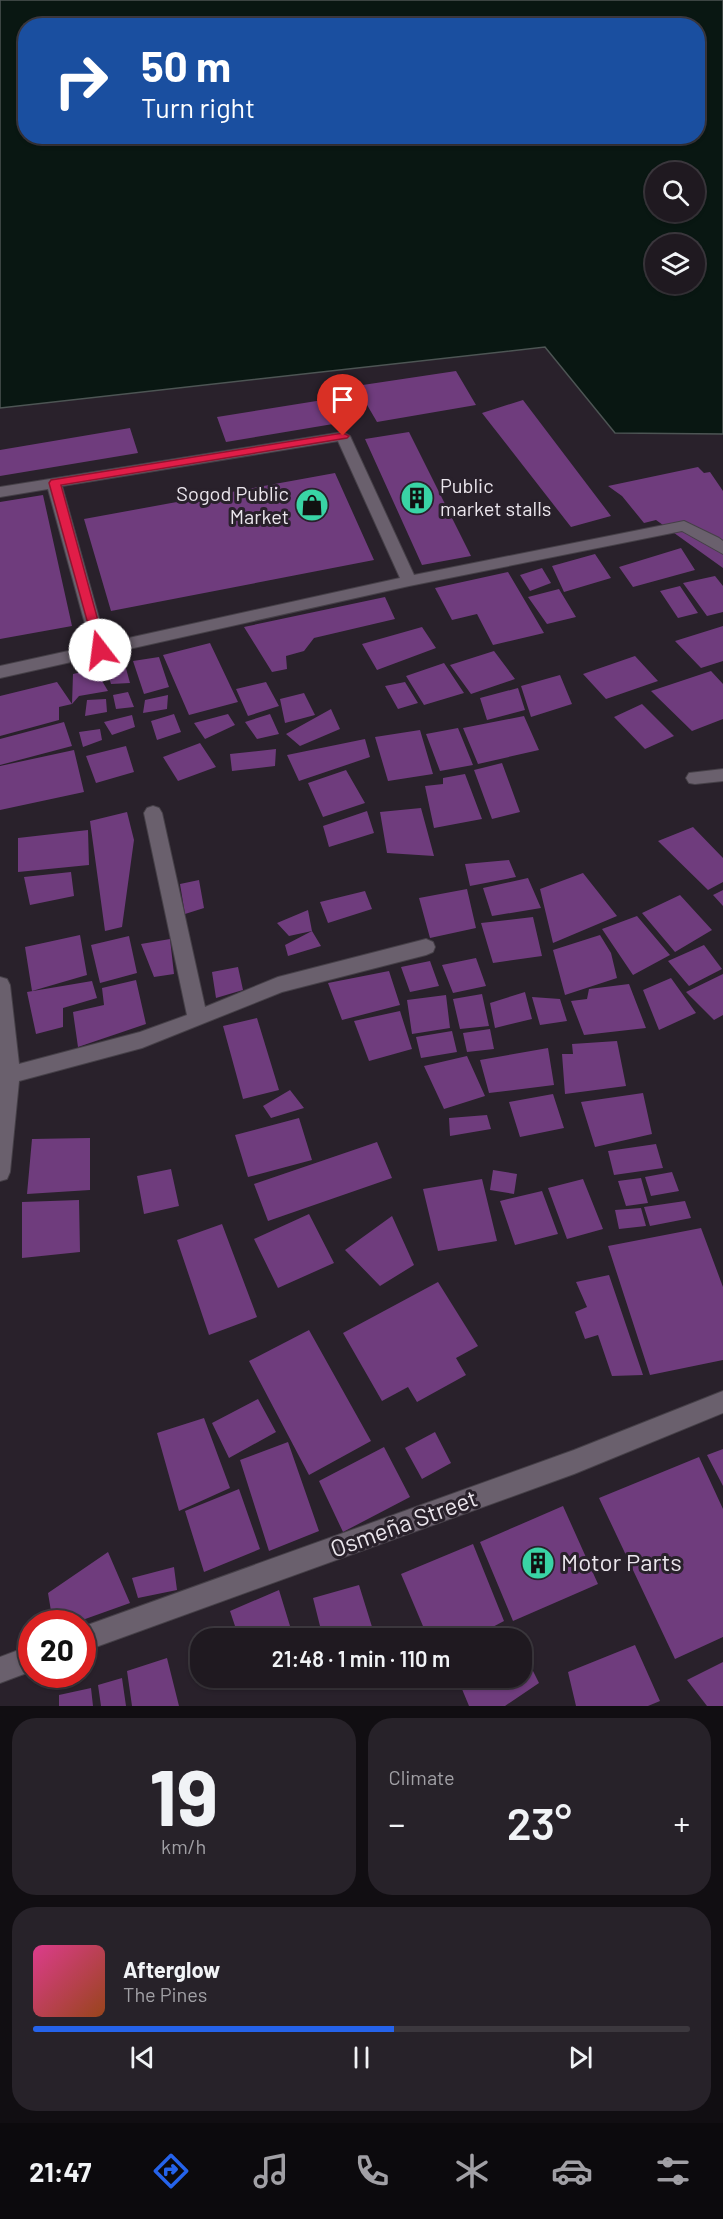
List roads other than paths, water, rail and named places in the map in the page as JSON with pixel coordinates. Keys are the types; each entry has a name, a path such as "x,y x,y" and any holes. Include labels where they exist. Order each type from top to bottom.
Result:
{"street":[{"path":"0,492 343,436 409,581"},
{"path":"54,483 100,650"},
{"path":"0,672 409,581 684,526 714,541 723,549"},
{"path":"695,778 723,775"},
{"path":"153,813 198,1019"},
{"path":"10,1075 142,1040 278,985 426,947"},
{"path":"0,985 10,1075 0,1172"},
{"name":"Osmeña Street","path":"96,1635 574,1462 723,1402"},
{"path":"0,1670 18,1663"}],"place":[{"name":"Public market stalls","path":"417,498"},
{"name":"Sogod Public Market","path":"312,505"},
{"name":"Motor Parts","path":"538,1563"}]}
